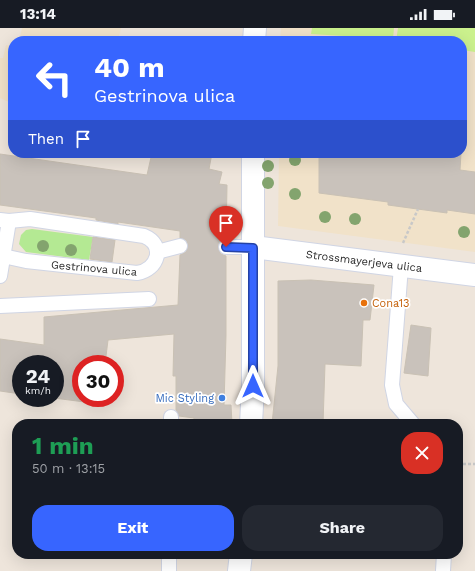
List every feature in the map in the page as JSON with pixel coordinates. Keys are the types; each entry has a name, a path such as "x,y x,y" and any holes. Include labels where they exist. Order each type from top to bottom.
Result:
{"street":[{"path":"251,419 253,386 253,158"},
{"name":"Strossmayerjeva ulica","path":"253,248 475,275"},
{"path":"240,571 241,559"}],"lane":[{"path":"0,276 3,256 4,221 30,219 144,236 152,239 156,244 157,252 180,246"},
{"path":"226,247 253,248"},
{"name":"Gestrinova ulica","path":"3,256 26,261 137,273 145,272 150,268 156,260 157,252"},
{"path":"401,266 392,385 396,404 408,419"},
{"path":"0,306 149,299"},
{"path":"169,559 169,571"},
{"path":"444,559 444,571"}],"path":[{"path":"401,266 403,242 418,209"},
{"path":"463,464 475,464"}],"shaded area":[{"path":"22,28 121,28 119,36 20,36"},
{"path":"281,28 475,28 475,252 278,226 279,158 467,158 467,36 280,36"},
{"path":"6,45 8,45 8,102 0,98 0,58 3,58"}],"green space":[{"path":"312,28 394,28 393,36 344,36 311,34"},
{"path":"398,28 475,28 475,52 467,51 467,36 397,36"},
{"path":"32,229 93,237 89,260 26,252 19,244 21,235 26,230"}],"building":[{"path":"0,154 8,155 8,158 28,158 147,175 151,158 211,158 209,169 222,172 219,184 227,185 226,239 219,242 218,247 221,254 226,256 224,405 231,405 232,419 194,419 179,416 176,410 176,376 173,376 174,334 108,340 106,355 72,355 72,400 64,399 64,355 12,355 12,393 0,391 0,339 44,345 44,317 178,305 180,255 186,252 188,244 186,240 180,238 180,231 118,222 118,224 96,220 96,218 0,205"},
{"path":"319,158 461,158 460,170 475,172 475,214 447,210 447,213 388,205 388,202 319,193"},
{"path":"93,237 115,240 112,262 90,259"},
{"path":"311,280 374,285 370,320 363,320 361,366 325,364 323,419 273,419 278,366 278,281"},
{"path":"411,325 431,328 428,376 404,373"}],"place":[{"name":"Cona13","path":"364,303"},
{"name":"Mic Styling","path":"222,398"}],"route":[{"path":"226,247 253,248 253,386"}]}
